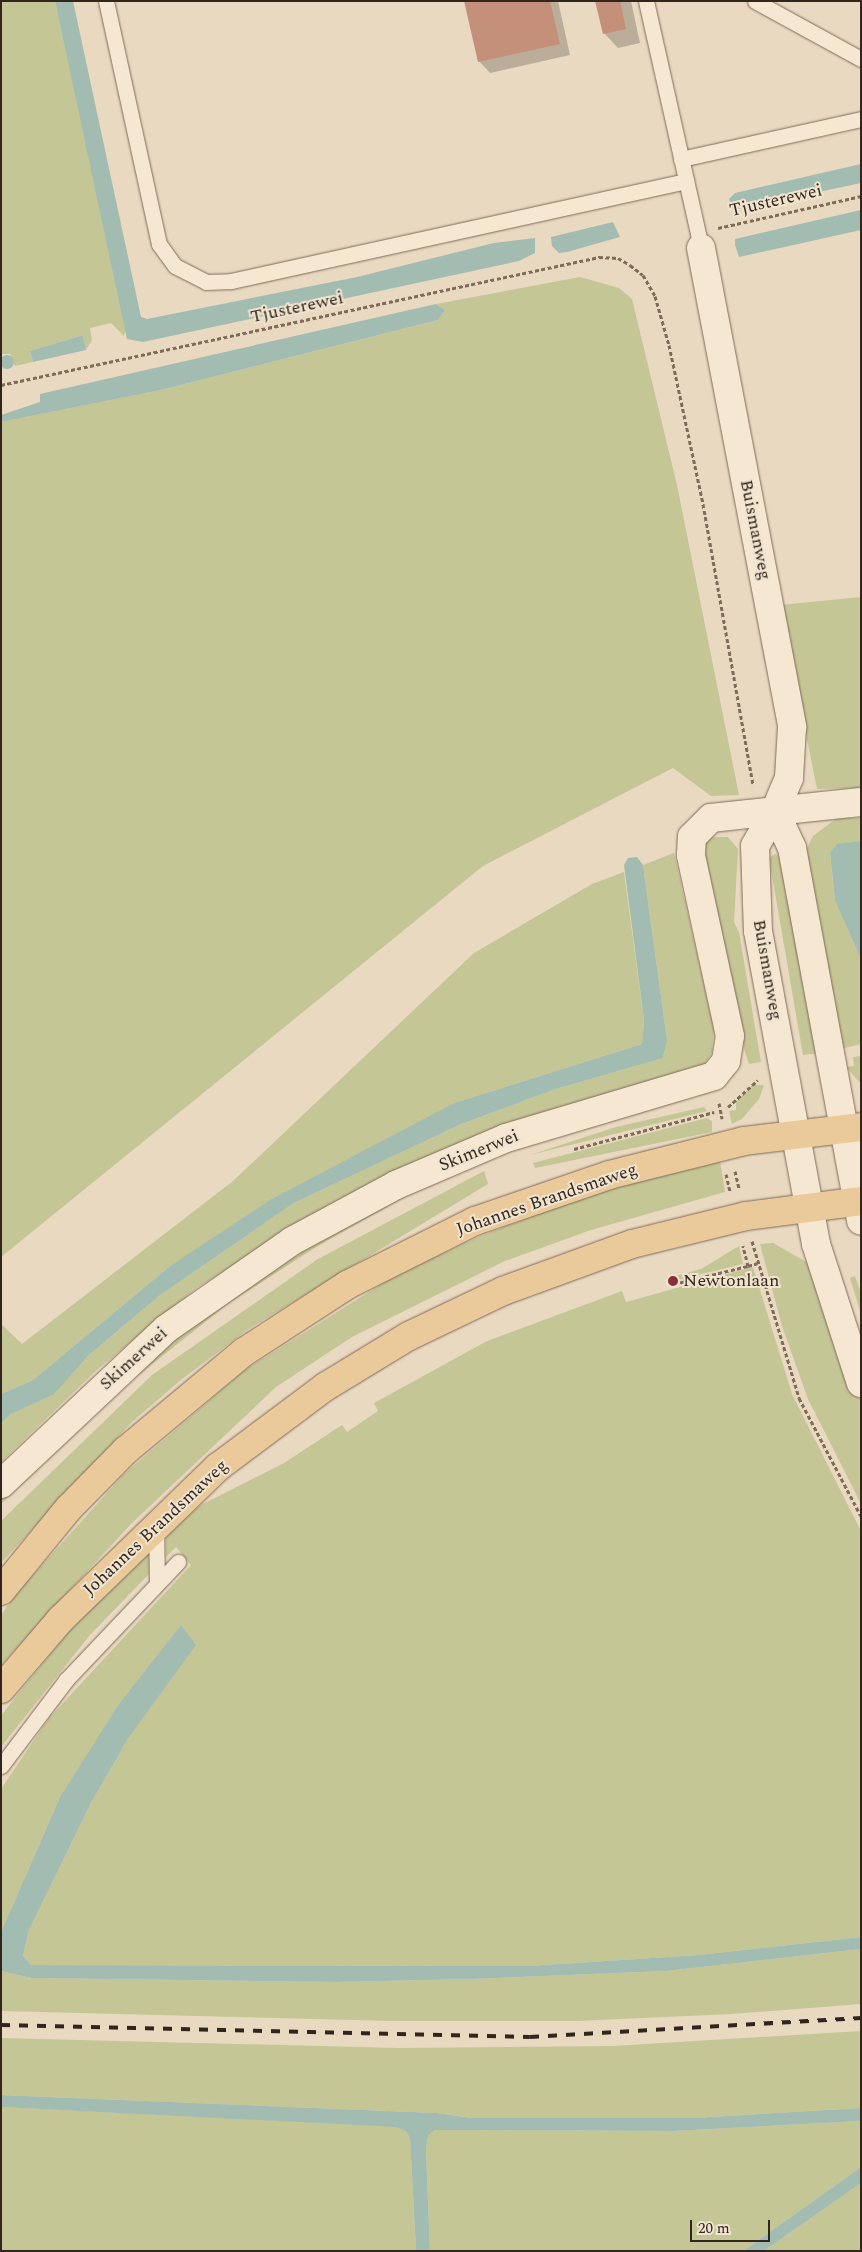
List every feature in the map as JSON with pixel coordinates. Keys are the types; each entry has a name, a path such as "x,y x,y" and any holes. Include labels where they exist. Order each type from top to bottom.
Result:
{"main road":[{"name":"Johannes Brandsmaweg","path":"1,1591 69,1508 125,1450 244,1352 347,1285 475,1221 609,1175 727,1156 796,1133 851,1127"},
{"name":"Johannes Brandsmaweg","path":"1,1690 61,1618 156,1523 268,1427 353,1369 416,1333 567,1266 746,1216 809,1207 859,1208"}],"street":[{"name":"Buismanweg","path":"699,240 792,727 789,778 775,811 755,846 753,874 758,930 809,1207"},
{"name":"Skimerwei","path":"1,1484 166,1329 292,1241 396,1185 506,1138 714,1076 726,1061 730,1036 691,855 692,837 711,818 861,802"},
{"path":"775,811 792,848 851,1127 859,1208"},
{"path":"809,1207 822,1268 861,1383"}],"lane":[{"path":"106,1 159,244 175,266 206,282 231,281 686,181"},
{"path":"646,1 699,240"},
{"path":"755,1 861,59"},
{"path":"682,159 861,119"},
{"path":"156,1523 157,1583"},
{"path":"1,1766 66,1680 178,1562"}],"path":[{"name":"Tjusterewei","path":"699,240 861,196"},
{"name":"Tjusterewei","path":"1,385 599,257 618,258 630,265 655,296 703,504 754,789 775,811"},
{"path":"728,1106 751,1082 764,1078"},
{"path":"720,1110 730,1192"},
{"path":"570,1150 714,1112"},
{"path":"727,1156 800,1398 861,1516"},
{"path":"743,1246 748,1266"},
{"path":"674,1284 758,1263"}],"green space":[{"path":"1,1 55,1 127,326 124,336 111,323 90,328 92,340 86,350 83,335 30,351 33,362 15,366 10,354 1,354"},
{"path":"580,277 619,288 632,299 677,485 739,795 711,796 673,768 483,866 1,1257 1,422 161,390 438,320 445,310 436,304"},
{"path":"861,597 861,788 817,789 780,605"},
{"path":"837,818 861,818 861,841 830,854 835,901 861,959 861,1044 837,1050 804,854 813,836"},
{"path":"714,837 728,837 738,849 734,922 739,932 761,1062 749,1064 745,1052 702,853 704,841"},
{"path":"674,853 714,1029 712,1052 705,1064 694,1073 508,1123 371,1183 302,1222 195,1289 98,1369 1,1462 1,1423 11,1414 54,1393 89,1355 159,1296 294,1203 459,1125 553,1090 663,1058 667,1040 643,865"},
{"path":"775,854 781,857 821,1053 803,1055 769,858"},
{"path":"624,872 644,1020 642,1044 454,1103 170,1266 33,1380 1,1394 1,1324 22,1344 233,1181 474,953 592,884"},
{"path":"861,1056 861,1084 846,1067 854,1066 853,1057"},
{"path":"752,1085 764,1085 759,1099 742,1119 732,1124 729,1111 736,1110 736,1102"},
{"path":"704,1107 707,1111 530,1155 616,1127"},
{"path":"707,1118 712,1121 712,1132 535,1168 533,1163"},
{"path":"720,1161 725,1192 591,1230 505,1261 352,1337 276,1387 131,1524 1,1665 1,1615 16,1594 124,1474 245,1370 396,1275 483,1235 600,1191"},
{"path":"484,1171 488,1184 247,1330 181,1380 132,1422 1,1563 1,1521 152,1375 318,1259"},
{"path":"439,1178 321,1244 229,1303 131,1381 1,1504 1,1499 128,1379 185,1331 318,1240"},
{"path":"773,1243 810,1264 861,1402 861,1504 808,1399 782,1326 760,1244"},
{"path":"739,1246 743,1264 673,1281 672,1277 701,1269"},
{"path":"753,1267 792,1394 861,1531 861,1937 698,1955 529,1966 31,1965 23,1956 29,1930 91,1803 129,1737 60,1797 1,1932 1,1789 49,1718 191,1565 176,1547 166,1557 166,1534 201,1505 284,1463 342,1425 347,1432 378,1411 374,1403 487,1341 622,1291 626,1302"},
{"path":"855,1276 861,1293 861,1314 850,1278"},
{"path":"148,1550 149,1574 90,1635 1,1747 1,1716 65,1636"},
{"path":"861,1949 861,2004 732,2014 577,2021 395,2021 1,2011 1,1971 31,1978 337,1982 471,1979 666,1971"},
{"path":"861,2031 861,2108 692,2118 471,2118 437,2113 1,2095 1,2038 398,2048 613,2046"},
{"path":"1,2107 396,2126 406,2131 410,2139 416,2251 1,2251"},
{"path":"861,2121 861,2167 743,2251 430,2251 426,2150 428,2136 435,2130 673,2131"},
{"path":"861,2183 861,2251 764,2251"}],"shaded area":[{"path":"55,1 73,1 141,317 147,319 357,277 494,243 535,238 535,253 519,261 143,342 127,339"},
{"path":"861,164 861,183 733,210 729,199 735,193"},
{"path":"861,210 861,230 739,257 735,245 735,239"},
{"path":"613,222 620,237 567,252 559,253 552,246 551,237"},
{"path":"436,304 445,310 438,320 161,390 1,422 1,415 40,402 40,394"},
{"path":"83,335 86,350 33,362 30,351"},
{"path":"4,355 10,355 14,362 10,369 4,369 0,365 0,359"},
{"path":"861,841 861,959 835,901 830,853 837,844"},
{"path":"637,857 643,865 667,1040 663,1058 553,1090 459,1125 294,1203 159,1296 89,1355 54,1394 11,1414 1,1423 1,1394 33,1380 170,1266 270,1200 454,1103 642,1044 644,1020 624,865 628,858"},
{"path":"181,1625 196,1645 129,1737 91,1803 29,1930 23,1956 31,1965 529,1966 698,1955 861,1937 861,1949 666,1971 471,1979 337,1982 31,1978 1,1971 1,1932 60,1797 119,1704"},
{"path":"1,2095 437,2113 471,2118 692,2118 861,2108 861,2121 673,2131 435,2130 428,2136 426,2150 430,2251 416,2251 410,2139 406,2131 396,2127 1,2107"},
{"path":"861,2167 861,2183 764,2251 743,2251"}],"building":[{"path":"464,1 550,1 560,44 478,62"},
{"path":"595,1 620,1 626,29 603,34"}],"railway":[{"path":"1,2025 530,2037 861,2018"}],"place":[{"name":"Newtonlaan","path":"673,1281"}]}
